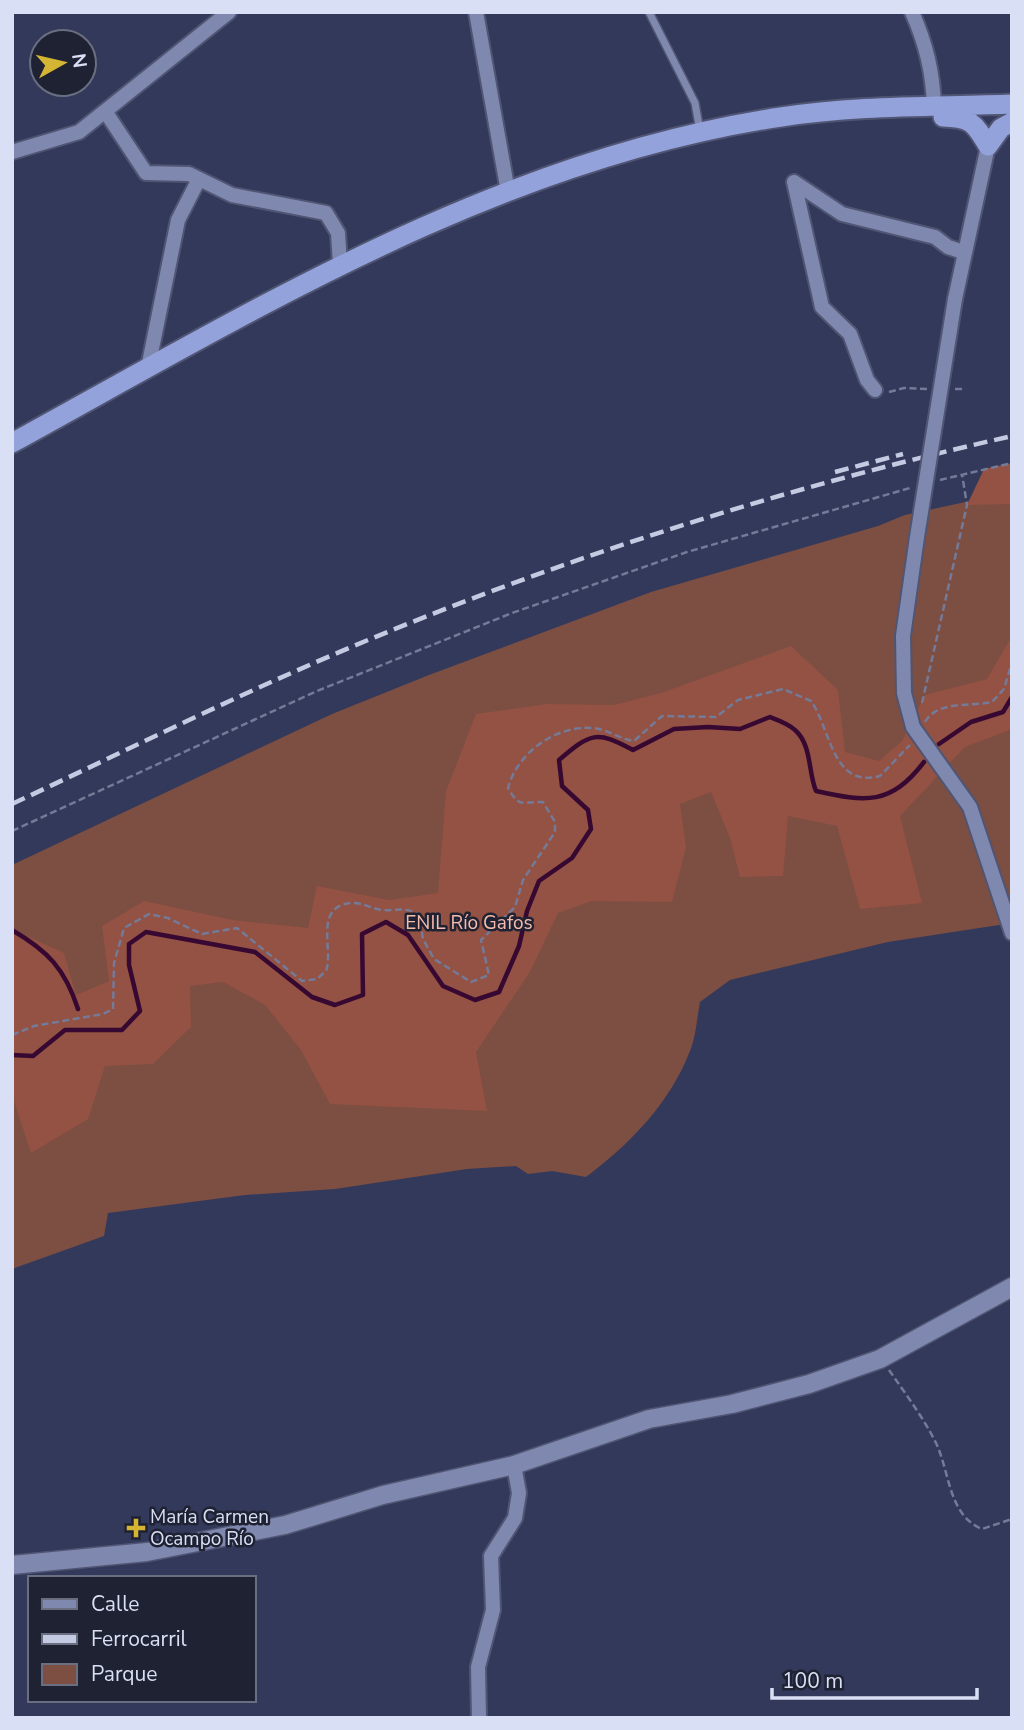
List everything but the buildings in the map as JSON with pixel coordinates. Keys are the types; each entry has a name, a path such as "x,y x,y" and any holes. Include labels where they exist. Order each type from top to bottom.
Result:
{"highway":[{"path":"12,443 340,264 438,219 583,165 700,132 782,116 858,109 1012,104"},
{"path":"934,107 1012,114"},
{"path":"782,116 851,120 964,118 977,127 988,146 1001,128 1012,122"}],"street":[{"path":"12,152 79,132 229,12"},
{"path":"477,12 509,192"},
{"path":"912,12 926,45 933,75 934,107"},
{"path":"105,111 146,173 189,174 232,195 326,213 338,233 340,264"},
{"path":"988,146 963,252 917,537 903,636 904,693 916,731 971,807 1012,933"},
{"path":"148,369 178,220 199,179"},
{"path":"875,390 867,380 850,334 822,307 814,281 794,181 842,214 935,237 948,247 963,252"},
{"path":"12,1564 147,1552 285,1525 383,1495 514,1465 649,1419 733,1404 809,1384 880,1359 1012,1287"},
{"path":"479,1718 478,1667 493,1610 491,1556 515,1518 519,1493 514,1465"}],"lane":[{"path":"649,12 695,103 700,132"}],"path":[{"path":"875,390 887,393 904,388 928,389"},
{"path":"952,389 964,389"},
{"path":"936,481 1012,463"},
{"path":"916,731 967,505 962,474"},
{"path":"12,831 317,691 512,613 687,552 923,485"},
{"path":"12,1035 34,1026 93,1016 113,1009 114,963 124,928 149,914 168,918 202,934 237,928 302,981 309,982 326,971 329,958 326,926 336,909 349,903 382,910 407,909 419,915 423,939 438,963 471,982 489,975 481,940 515,907 523,880 555,832 555,822 549,807 543,802 524,805 516,801 508,788 517,768 547,737 591,728 634,741 663,716 716,718 738,700 783,689 811,701 830,746 846,772 854,778 880,776 934,711 992,702 1004,688 1012,662"},
{"path":"880,1359 936,1444 955,1502 969,1524 982,1530 1012,1519"}],"green space":[{"path":"1012,463 1012,504 967,505 984,469"},
{"name":"ENIL Río Gafos","path":"1012,492 1012,932 1010,928 999,925 888,942 730,980 700,1002 690,1051 672,1088 660,1105 618,1151 586,1177 552,1171 528,1174 516,1166 467,1169 335,1189 245,1195 108,1213 104,1236 12,1269 12,865 332,714 651,592 878,526 905,515"},
{"path":"1012,636 1012,729 965,747 900,816 922,903 860,909 837,826 788,816 783,876 740,877 730,838 711,792 680,804 686,847 672,902 592,901 558,913 530,972 476,1052 487,1111 330,1104 301,1050 265,1005 223,982 190,986 191,1027 153,1064 105,1066 88,1119 31,1153 12,1095 12,929 64,953 76,995 109,981 102,926 144,901 233,920 308,928 317,886 389,900 438,893 446,791 476,714 547,704 614,705 661,693 791,646 838,690 845,752 879,761 902,741 925,695 987,679"}],"waterway":[{"path":"939,744 971,722 1003,712 1012,697"},
{"path":"12,1055 33,1056 65,1030 122,1030 140,1011 129,965 129,944 146,932 255,952 312,997 335,1005 363,995 362,934 386,922 408,935 443,986 475,1000 499,992 519,946 527,911 539,881 572,858 591,829 588,810 562,786 559,760 579,744 594,737 610,739 633,750 674,729 740,729 770,717 790,726 800,736 807,751 816,791 849,797 876,797 888,793 900,787 924,762"},
{"path":"12,930 54,962 78,1009"}],"railway":[{"path":"12,804 327,657 529,577 769,499 849,476 1012,436"},
{"path":"835,472 903,454"}],"place":[{"name":"María Carmen Ocampo Río","path":"136,1528"}]}
